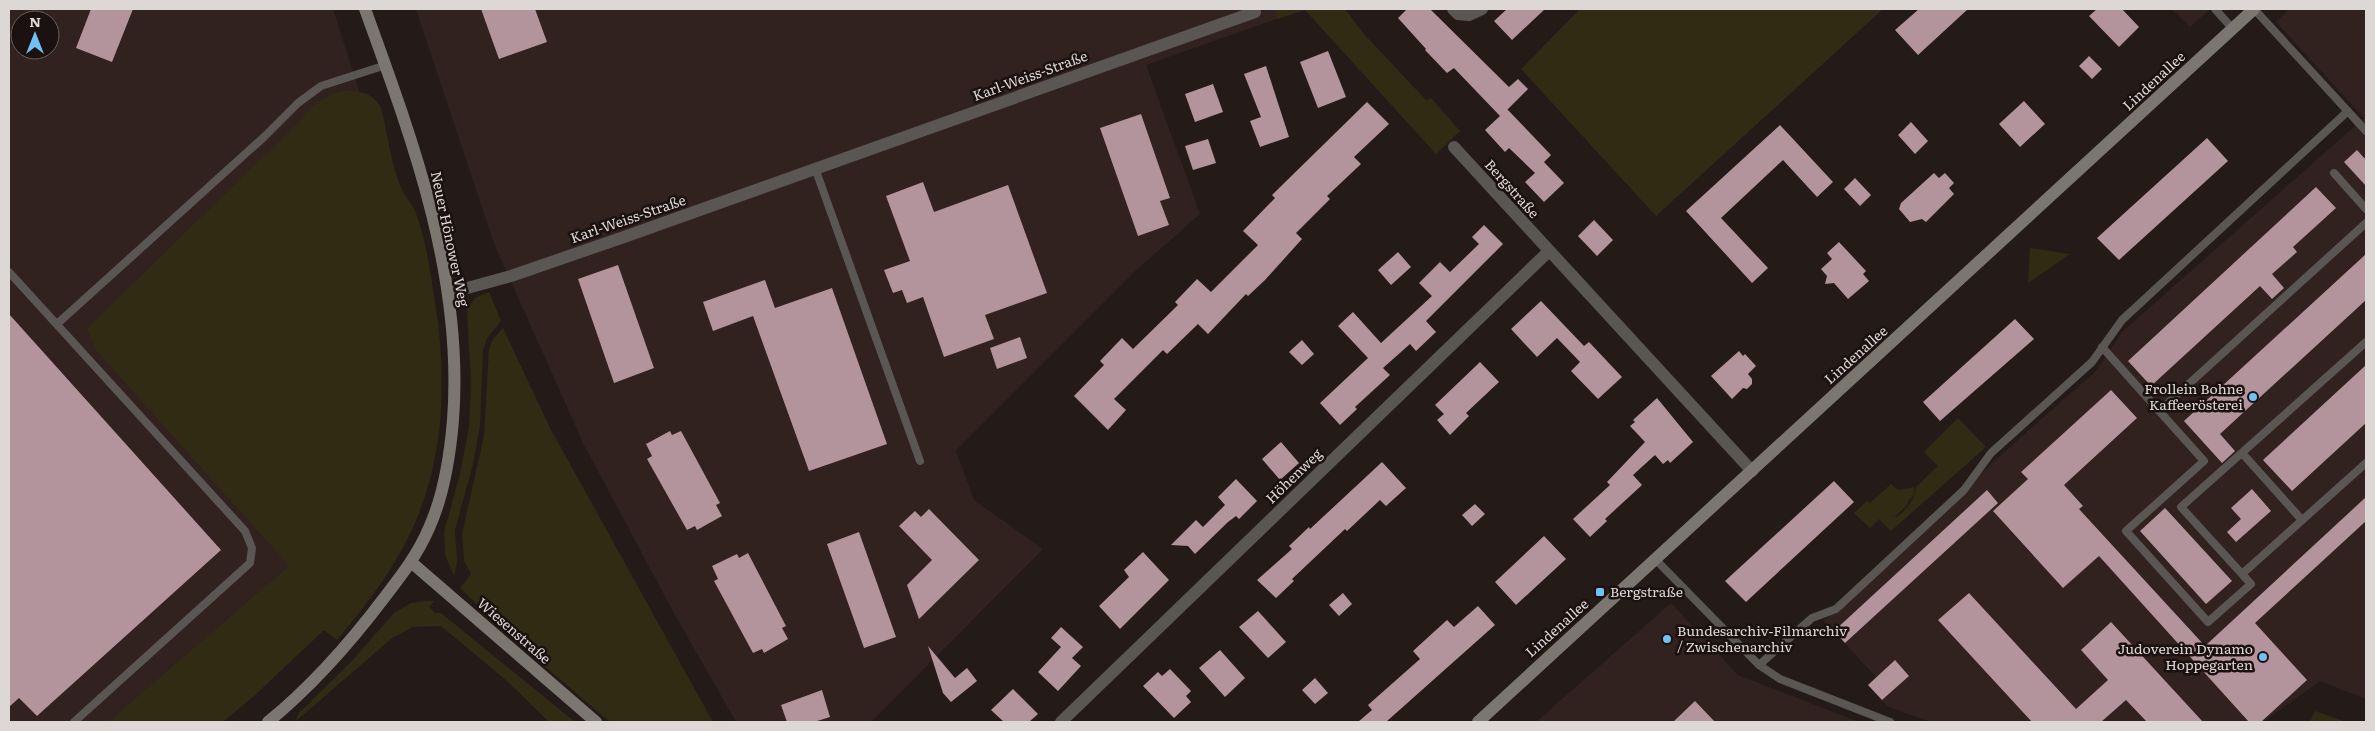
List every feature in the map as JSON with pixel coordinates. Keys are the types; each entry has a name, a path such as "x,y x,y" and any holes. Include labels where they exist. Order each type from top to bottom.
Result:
{"street":[{"name":"Neuer Hönower Weg","path":"268,722 289,705 351,642 411,562 430,528 443,486 451,443 456,354 449,293 414,148 365,9"},
{"path":"1452,9 1458,14 1469,15 1482,9"},
{"name":"Lindenallee","path":"1478,722 2254,9"},
{"name":"Karl-Weiss-Straße","path":"449,293 511,276 1255,12"},
{"name":"Bergstraße","path":"1454,147 1548,252 1752,471"},
{"name":"Höhenweg","path":"1061,722 1548,252"},
{"name":"Wiesenstraße","path":"411,562 596,722"}],"lane":[{"path":"2215,9 2233,29"},
{"path":"2254,9 2366,131"},
{"path":"57,324 264,137 298,103 321,86 386,65"},
{"path":"1759,665 1812,618 1836,609 1964,490 1991,453 2092,362 2122,320 2348,111"},
{"path":"815,168 920,461"},
{"path":"2334,173 2366,209"},
{"path":"2159,411 2366,223"},
{"path":"9,272 124,401 245,531 252,548 250,563 74,722"},
{"path":"2102,347 2204,461 2126,531 2208,622 2251,584 2182,507 2366,342"},
{"path":"2242,453 2302,520"},
{"path":"2242,574 2366,463"},
{"path":"1656,560 1759,665 1780,680 1890,722"}],"shaded area":[{"path":"9,9 333,9 416,268 325,629 223,722 9,722"},
{"path":"416,9 1305,9 1146,65 1200,214 1133,273 956,450 974,500 1043,549 871,722 736,722 676,617 584,445 495,246"},
{"path":"1274,9 1345,9 1363,33 1426,100 1431,98 1460,131 1436,154 1305,10 1278,19"},
{"path":"1580,9 1883,9 1656,216 1521,69"},
{"path":"2172,9 2210,9 2190,27"},
{"path":"2289,9 2366,9 2366,699 2320,681 2263,722 1931,722 1888,707 1868,685 1876,677 1824,621 2002,454 2096,371 2122,332 2364,118 2276,22"},
{"path":"341,91 354,91 369,95 381,108 391,157 401,188 419,220 429,264 441,350 441,406 434,460 428,487 419,513 394,564 361,611 337,640 324,630 254,696 223,722 108,722 289,566 95,349 87,328 300,121 313,106 328,96"},
{"path":"2030,248 2070,254 2028,283"},
{"path":"489,292 501,321 487,338 483,351 480,424 473,464 455,530 457,561 454,576 445,555 444,532 460,474 469,426 471,384 467,310 475,298"},
{"path":"503,328 550,428 713,722 610,722 514,640 460,588 471,574 464,560 462,534 484,436 489,349 493,339"},
{"path":"1958,418 1986,447 1891,531 1879,519 1870,528 1854,513 1867,501 1870,503 1891,484 1898,490 1914,487 1915,494 1916,487 1938,466 1924,452","holes":["1915,494 1910,504 1897,517 1891,516 1896,516"]},
{"path":"434,601 429,607 435,613 441,613 575,722 549,722 507,681 441,626 413,627 392,638 295,722 299,713 350,663 394,613 411,603"},
{"name":"Bundesarchiv-Filmarchiv / Zwischenarchiv","path":"1671,603 1738,675 1859,722 1536,722"},
{"path":"2315,711 2346,722 2310,722"}],"building":[{"path":"91,9 133,9 112,62 76,48"},
{"path":"481,9 535,9 547,42 499,59"},
{"path":"1407,9 1430,9 1509,87 1518,79 1528,89 1507,110 1551,155 1544,162 1564,183 1544,202 1525,182 1535,173 1509,148 1505,152 1485,130 1500,116 1454,68 1447,73 1425,50 1398,18"},
{"path":"1507,9 1545,9 1512,40 1494,21"},
{"path":"1919,9 1968,9 1918,55 1895,30"},
{"path":"2097,9 2122,9 2139,27 2119,47 2089,16"},
{"path":"1328,51 1346,97 1318,108 1300,62"},
{"path":"2089,56 2102,69 2092,79 2079,66"},
{"path":"1266,66 1289,137 1260,147 1250,121 1261,117 1244,74"},
{"path":"1213,84 1223,112 1195,122 1185,94"},
{"path":"2024,101 2045,124 2020,147 1999,124"},
{"path":"1367,102 1389,124 1354,157 1361,164 1327,196 1330,199 1296,233 1302,239 1265,280 1248,296 1246,294 1208,334 1198,324 1167,354 1163,350 1114,399 1126,410 1108,430 1074,396 1104,365 1100,361 1122,338 1133,349 1178,305 1175,302 1197,279 1211,292 1258,245 1243,231 1275,198 1272,195"},
{"path":"1141,114 1170,198 1160,201 1169,225 1138,236 1100,128"},
{"path":"1911,122 1928,141 1915,154 1898,135"},
{"path":"1780,125 1833,182 1817,197 1783,160 1721,218 1768,268 1752,283 1686,211"},
{"path":"2207,138 2228,161 2119,260 2097,238"},
{"path":"1208,139 1216,163 1193,170 1185,146"},
{"path":"2357,150 2366,160 2366,186 2344,162"},
{"path":"1934,173 1939,178 1945,173 1954,183 1949,188 1954,194 1926,222 1922,219 1910,222 1899,209 1901,203"},
{"path":"1855,178 1871,195 1860,206 1844,189"},
{"path":"923,182 934,212 1008,185 1047,293 985,315 994,339 944,357 923,297 907,303 902,290 893,293 884,270 910,261 886,196"},
{"path":"2316,187 2336,208 2293,247 2297,252 2272,274 2284,288 2272,299 2260,286 2151,386 2128,361"},
{"path":"1594,220 1613,240 1597,256 1578,236"},
{"path":"1484,225 1503,244 1426,321 1436,332 1416,351 1410,344 1383,368 1390,375 1355,407 1357,409 1340,425 1320,403 1368,358 1338,326 1353,312 1381,343 1432,296 1419,283 1440,262 1450,272 1479,244 1472,237"},
{"path":"1839,242 1866,271 1863,274 1869,281 1848,299 1834,283 1825,284 1827,276 1821,269 1832,259 1827,253"},
{"path":"1398,252 1411,267 1391,285 1378,270"},
{"path":"2366,254 2366,300 2220,434 2235,451 2222,463 2184,421"},
{"path":"618,265 654,368 614,383 578,279"},
{"path":"765,280 775,308 832,288 887,444 809,471 753,316 713,331 703,302"},
{"path":"1541,301 1584,346 1589,342 1622,377 1598,399 1571,371 1580,362 1557,338 1537,357 1511,329"},
{"path":"9,314 221,550 37,716 19,698 9,707"},
{"path":"2015,319 2034,339 1940,421 1923,402"},
{"path":"1020,337 1027,358 997,369 990,348"},
{"path":"1302,340 1314,354 1302,365 1289,352"},
{"path":"1739,351 1743,356 1745,354 1756,366 1748,374 1752,379 1752,384 1747,389 1743,388 1732,399 1711,376"},
{"path":"1480,362 1499,382 1466,413 1469,416 1450,435 1437,420 1444,414 1435,405"},
{"path":"2366,365 2366,423 2292,491 2263,460"},
{"path":"2111,390 2137,418 2064,485 2083,506 2079,509 2205,646 2366,497 2366,521 2255,623 2307,680 2261,722 2249,722 2099,556 2063,588 1993,511 2028,479 2021,472"},
{"path":"1657,398 1693,442 1670,463 1668,460 1663,464 1655,455 1633,475 1642,485 1605,519 1607,521 1590,537 1573,519 1610,485 1607,482 1645,442 1630,426 1635,422 1633,420"},
{"path":"670,431 672,435 681,431 720,503 716,505 722,516 697,530 695,526 687,530 647,459 652,456 646,444"},
{"path":"1281,442 1299,463 1280,480 1262,459"},
{"path":"1382,462 1406,488 1386,506 1380,500 1347,531 1345,529 1292,579 1294,581 1276,598 1257,580 1292,549 1289,546 1309,527 1310,529"},
{"path":"1236,479 1257,501 1239,519 1236,516 1228,522 1195,554 1188,546 1171,545 1196,520 1203,527 1225,505 1218,497"},
{"path":"1834,481 1854,502 1746,602 1725,581"},
{"path":"2252,489 2271,511 2236,542 2227,532 2241,519 2231,508"},
{"path":"1987,490 1998,503 1845,643 1834,631"},
{"path":"1475,504 1485,514 1472,526 1462,515"},
{"path":"2165,508 2232,581 2206,604 2140,531"},
{"path":"929,509 979,560 919,619 907,585 932,560 899,526 915,511 921,517"},
{"path":"859,532 896,637 864,648 827,544"},
{"path":"1544,536 1566,559 1516,605 1495,582"},
{"path":"1143,552 1169,580 1120,629 1099,606 1129,577 1124,570"},
{"path":"748,553 786,626 782,628 788,639 764,653 762,649 753,653 714,581 718,579 712,566 737,554 739,558"},
{"path":"1343,593 1352,604 1339,616 1329,605"},
{"path":"1969,593 2076,709 2108,680 2081,650 2111,622 2203,722 2147,722 2126,700 2101,722 2032,722 1938,620"},
{"path":"1478,606 1495,625 1386,722 1358,722 1372,710 1368,705 1420,659 1413,651 1447,620 1454,627"},
{"path":"1258,611 1286,642 1268,658 1239,627"},
{"path":"1061,627 1083,647 1072,658 1081,666 1058,691 1038,672 1061,647 1051,638"},
{"path":"928,646 955,678 967,668 977,681 951,702 943,693"},
{"path":"1220,650 1245,678 1225,697 1199,668"},
{"path":"1895,660 1909,676 1882,700 1868,685"},
{"path":"1170,669 1191,691 1186,696 1191,702 1174,718 1143,686 1158,672 1162,676"},
{"path":"1315,678 1328,693 1315,704 1302,690"},
{"path":"1013,689 1038,714 1029,722 1004,722 991,710"},
{"path":"822,690 830,717 814,722 787,722 781,705"},
{"path":"1695,701 1715,722 1673,722"}],"place":[{"name":"Frollein Bohne Kaffeerösterei","path":"2253,397"},
{"name":"Bergstraße","path":"1600,592"},
{"name":"Bundesarchiv-Filmarchiv / Zwischenarchiv","path":"1667,639"},
{"name":"Judoverein Dynamo Hoppegarten","path":"2263,657"}]}
